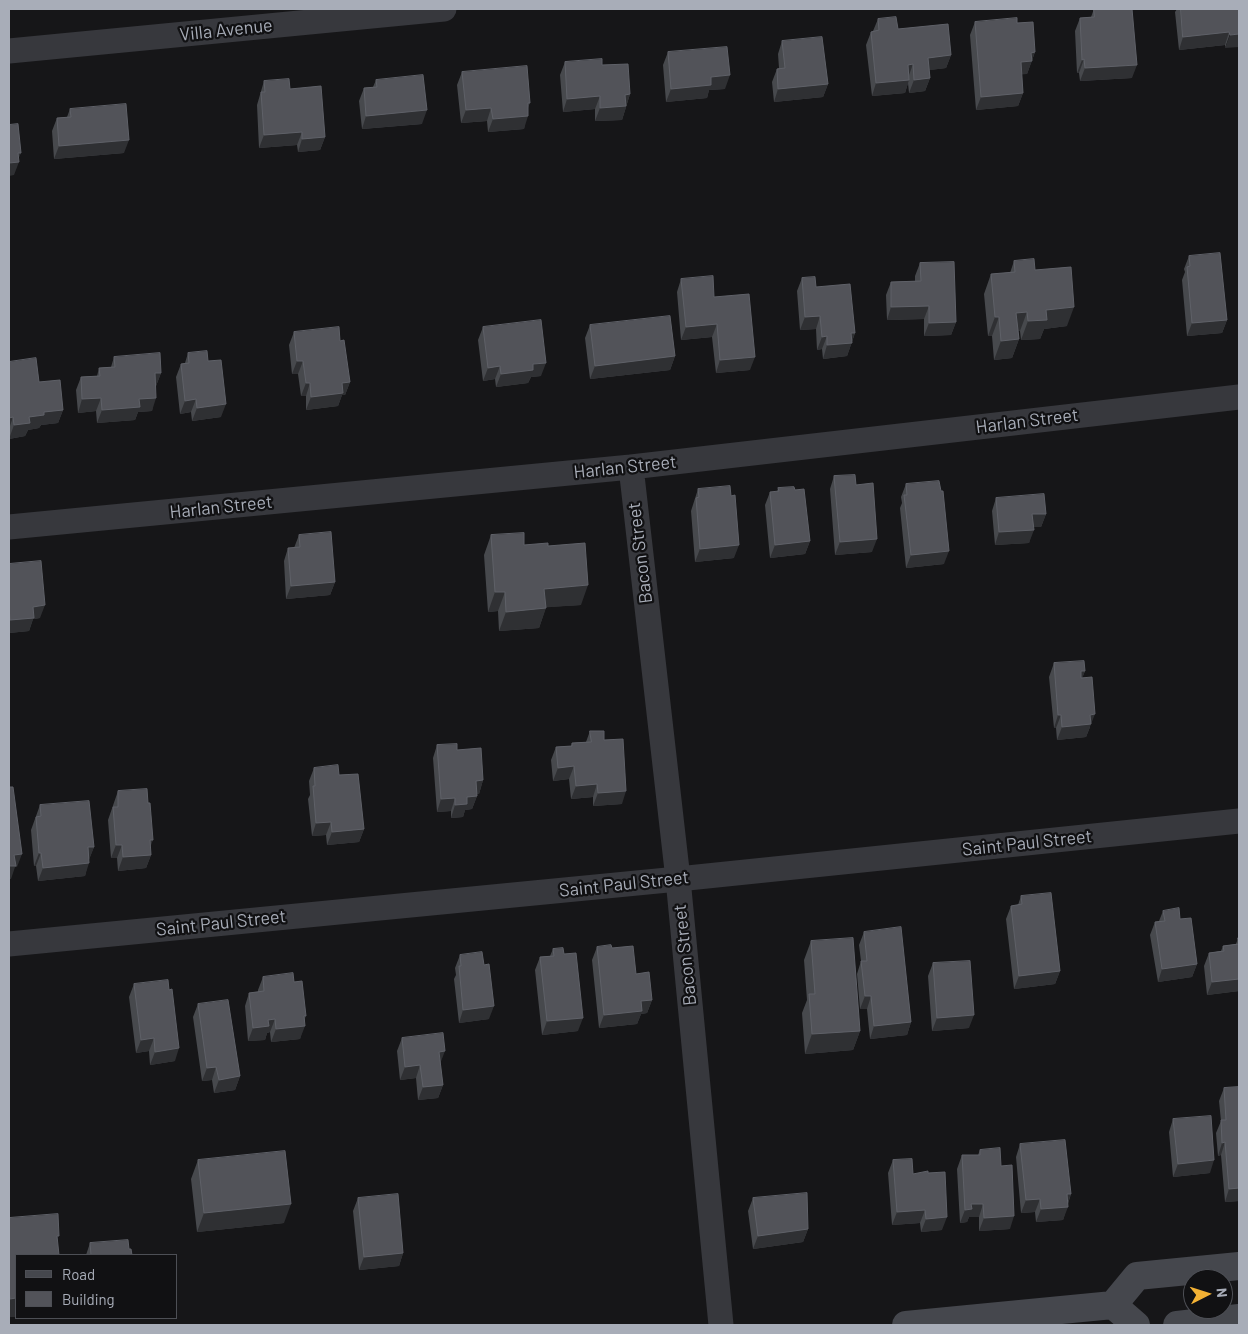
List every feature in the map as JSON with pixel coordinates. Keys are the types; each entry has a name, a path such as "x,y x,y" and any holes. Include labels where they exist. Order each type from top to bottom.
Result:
{"main road":[{"path":"906,1325 1113,1305 1137,1276 1239,1266"},
{"path":"1113,1305 1136,1325"},
{"path":"1177,1325 1239,1318"}],"street":[{"name":"Villa Avenue","path":"9,51 444,9"},
{"name":"Harlan Street","path":"9,527 631,467 1239,397"},
{"name":"Bacon Street","path":"631,467 678,879 721,1325"},
{"name":"Saint Paul Street","path":"9,944 678,879 1239,821"}],"building":[{"path":"1094,9 1132,9 1137,65 1085,68 1084,59 1082,60 1080,18 1094,17"},
{"path":"1181,9 1239,9 1239,34 1230,35 1229,32 1183,37"},
{"path":"896,17 898,29 948,24 951,55 928,58 930,78 914,80 913,64 908,65 909,80 876,83 871,32 879,30 878,19"},
{"path":"1017,18 1017,23 1033,22 1035,52 1031,53 1032,61 1021,62 1023,93 981,97 975,22"},
{"path":"822,37 828,84 778,89 777,69 785,68 782,41"},
{"path":"727,47 730,75 711,77 711,85 671,89 668,52"},
{"path":"602,59 602,65 628,64 630,94 625,95 626,106 600,108 600,96 567,99 565,62"},
{"path":"527,66 530,103 528,103 528,116 493,119 491,108 466,110 462,72"},
{"path":"423,75 427,110 366,116 364,88 377,87 376,80"},
{"path":"289,79 290,89 321,86 325,137 302,139 302,132 264,135 261,92 265,92 264,81"},
{"path":"126,104 129,140 59,146 57,118 71,117 70,109"},
{"path":"18,124 21,153 18,153 19,162 9,163 9,125"},
{"path":"1220,253 1227,320 1192,323 1187,267 1190,266 1189,256"},
{"path":"1034,259 1035,270 1071,267 1074,307 1046,310 1047,320 1028,321 1027,312 1016,313 1019,339 1001,341 999,317 995,317 991,274 1015,272 1014,261"},
{"path":"954,262 956,322 929,323 929,306 891,307 891,282 921,281 920,263"},
{"path":"713,276 714,297 749,294 755,357 720,360 717,324 686,327 681,279"},
{"path":"815,277 816,287 850,284 855,333 851,333 852,343 827,345 827,336 822,337 820,316 805,317 802,278"},
{"path":"670,316 675,356 595,366 590,325"},
{"path":"541,320 546,363 533,364 533,370 501,374 500,366 488,368 483,327"},
{"path":"339,327 340,341 344,340 350,382 342,383 343,393 311,397 310,383 306,383 303,361 297,361 294,332"},
{"path":"207,351 208,361 221,360 226,404 197,408 196,399 185,401 181,364 189,363 188,353"},
{"path":"160,353 161,373 155,373 156,398 139,399 140,407 102,410 101,398 82,399 81,377 100,376 99,368 115,367 114,357"},
{"path":"36,358 39,382 60,380 63,410 44,412 44,415 29,417 30,423 14,425 13,417 9,418 9,362"},
{"path":"855,475 856,485 873,483 877,539 840,542 834,476"},
{"path":"939,481 941,491 943,491 949,551 911,555 904,495 907,495 906,484"},
{"path":"730,486 731,496 735,495 739,545 700,549 696,498 699,497 698,489"},
{"path":"794,487 795,490 804,489 810,541 775,545 770,492 779,491 778,488"},
{"path":"1044,494 1046,514 1032,514 1034,530 999,532 996,498"},
{"path":"331,532 335,582 291,586 288,548 300,547 299,535"},
{"path":"524,533 524,545 548,543 548,546 585,543 588,585 544,589 546,608 506,612 505,592 495,592 491,535"},
{"path":"41,561 45,605 33,607 34,618 10,620 9,564"},
{"path":"1084,661 1085,671 1081,671 1081,678 1092,677 1095,714 1090,715 1091,724 1062,727 1061,715 1058,715 1054,663"},
{"path":"590,731 604,731 604,740 623,739 626,791 598,793 597,784 576,786 574,766 558,768 556,747 572,746 572,743 591,742"},
{"path":"457,744 457,750 481,748 483,780 476,781 477,796 467,797 467,804 455,805 455,798 441,799 437,745"},
{"path":"338,765 339,775 358,774 364,829 332,832 331,822 316,823 313,786 315,786 314,768"},
{"path":"9,787 13,787 22,854 14,855 16,866 9,866"},
{"path":"147,789 153,840 150,840 151,855 123,857 122,845 116,845 113,807 118,807 118,791"},
{"path":"89,801 94,847 88,847 89,863 43,868 41,853 39,853 36,817 41,816 40,805"},
{"path":"1051,893 1060,971 1019,976 1011,906 1022,904 1021,896"},
{"path":"1179,908 1180,919 1191,918 1197,964 1162,969 1155,922 1165,921 1163,911"},
{"path":"901,927 911,1022 874,1026 871,996 865,996 861,961 867,961 864,932"},
{"path":"853,938 860,1031 812,1034 809,994 815,994 811,941"},
{"path":"1239,944 1239,979 1212,982 1209,953 1224,951 1223,946"},
{"path":"611,945 612,948 633,946 636,974 649,972 652,1000 641,1001 642,1011 604,1015 597,947"},
{"path":"563,948 564,954 576,953 583,1018 547,1021 540,957 554,956 553,949"},
{"path":"482,952 484,965 489,964 494,1006 463,1010 459,966 461,966 460,955"},
{"path":"970,961 974,1015 937,1018 933,963"},
{"path":"293,973 294,982 302,981 306,1016 304,1016 305,1026 276,1029 275,1019 268,1020 269,1026 253,1028 249,993 264,991 263,977"},
{"path":"168,980 169,990 172,989 179,1048 155,1052 154,1038 141,1040 134,984"},
{"path":"228,1000 240,1076 219,1080 216,1067 207,1068 198,1004"},
{"path":"443,1033 445,1051 439,1052 443,1085 423,1087 420,1065 405,1067 402,1038"},
{"path":"1239,1087 1239,1188 1229,1189 1225,1142 1222,1143 1221,1120 1226,1120 1224,1088"},
{"path":"1211,1116 1214,1160 1178,1164 1173,1119"},
{"path":"1065,1140 1071,1194 1067,1194 1068,1207 1041,1209 1040,1199 1026,1200 1020,1144"},
{"path":"1000,1148 1001,1166 1012,1165 1014,1216 984,1218 983,1204 971,1204 972,1209 965,1210 962,1155 980,1155 980,1150"},
{"path":"285,1151 291,1204 204,1213 198,1160"},
{"path":"912,1159 913,1174 928,1171 928,1173 945,1172 947,1217 926,1219 925,1210 897,1212 893,1160"},
{"path":"807,1193 808,1229 758,1236 753,1198"},
{"path":"398,1194 403,1253 364,1257 358,1198"},
{"path":"58,1214 59,1236 57,1236 59,1254 15,1254 15,1298 10,1299 9,1289 9,1218"},
{"path":"128,1240 132,1254 91,1254 90,1243"}]}
